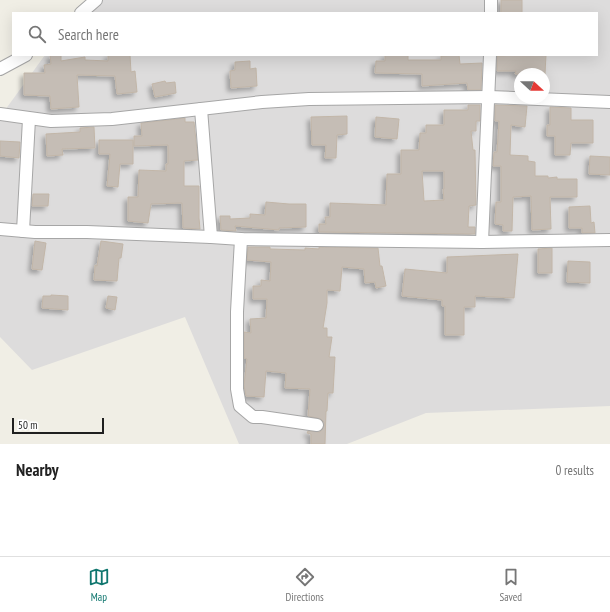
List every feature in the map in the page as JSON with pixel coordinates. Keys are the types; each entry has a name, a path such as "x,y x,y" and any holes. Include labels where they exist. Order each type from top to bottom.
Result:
{"street":[{"path":"81,12 96,0"},
{"path":"491,0 491,12"},
{"path":"0,69 24,56"},
{"path":"482,242 490,56"},
{"path":"0,114 51,121 112,119 262,102 309,99 489,97 610,102"},
{"path":"201,109 211,237"},
{"path":"23,231 29,119"},
{"path":"0,229 241,239 482,242 610,240"},
{"path":"241,239 237,320 237,389 240,406 253,418 262,417 317,425"}],"shaded area":[{"path":"98,0 610,0 610,406 426,413 347,444 239,444 185,317 32,370 0,337 0,117 44,56 598,56 598,12 85,12"}],"building":[{"path":"501,0 522,0 522,12 501,12"},
{"path":"50,56 61,56 61,61 85,57 85,60 108,61 108,56 130,56 131,72 135,71 137,92 117,94 115,76 77,75 79,107 51,109 50,96 24,95 24,73 45,73 44,65 51,64"},
{"path":"385,56 408,56 408,60 441,60 441,56 459,56 460,64 482,63 481,90 468,90 467,83 422,86 422,74 375,73 376,61 385,61"},
{"path":"497,56 546,56 545,68 514,68 514,71 497,71"},
{"path":"250,61 250,69 256,68 257,86 231,88 230,71 235,70 235,62"},
{"path":"165,81 166,83 175,82 176,93 155,97 152,84"},
{"path":"468,105 480,105 480,121 476,121 476,131 471,131 473,150 475,150 476,205 469,206 468,227 475,227 475,234 319,232 319,224 326,224 325,217 330,217 330,203 386,205 387,174 401,174 401,150 419,150 420,133 426,133 426,125 444,125 444,110 468,110","holes":["422,171 444,171 444,200 424,201"]},
{"path":"495,105 527,106 525,127 511,125 510,155 528,156 528,161 535,162 535,176 548,176 548,178 557,177 557,179 577,179 577,197 550,197 551,229 532,230 531,196 513,197 512,231 503,231 503,225 495,224 496,202 501,202 501,166 493,166 494,152 497,152 499,121 495,121"},
{"path":"550,107 571,108 571,120 593,120 593,143 571,143 570,155 555,155 555,136 547,136 547,125 550,125"},
{"path":"347,116 347,134 337,135 336,158 325,158 326,145 312,145 311,117"},
{"path":"376,117 399,119 397,139 375,137"},
{"path":"185,118 185,122 194,122 198,160 184,161 184,186 199,186 200,229 183,228 182,203 151,204 148,223 128,221 128,197 138,197 139,170 166,171 166,164 168,164 168,145 134,146 134,136 142,136 141,123"},
{"path":"94,127 95,148 62,149 63,155 47,156 46,134 80,132 80,128"},
{"path":"99,140 133,140 133,164 120,164 118,187 107,186 110,154 99,154"},
{"path":"0,141 20,142 19,158 0,156"},
{"path":"590,156 610,157 610,175 589,174"},
{"path":"33,194 49,194 48,206 32,206"},
{"path":"266,202 306,204 306,227 279,228 279,230 235,226 236,231 221,230 220,216 230,216 230,219 250,218 250,214 265,215"},
{"path":"590,206 591,223 594,222 595,233 582,233 582,228 569,228 569,207"},
{"path":"35,241 46,243 42,270 32,269"},
{"path":"101,241 123,244 121,258 119,258 117,281 94,280 95,265 97,266"},
{"path":"248,247 305,250 305,248 319,249 319,247 378,248 380,266 382,266 386,286 376,288 375,282 365,283 364,269 342,267 340,291 327,290 327,303 323,328 327,328 327,337 332,337 329,357 335,357 333,393 328,393 325,444 311,444 311,434 307,433 308,431 320,432 324,426 324,422 321,419 308,416 310,389 285,388 286,373 266,371 264,397 246,396 244,385 247,359 244,358 244,332 251,333 250,319 266,318 267,299 253,299 253,286 261,286 261,280 270,281 271,262 247,260"},
{"path":"552,248 552,273 538,273 538,249"},
{"path":"518,254 514,298 475,296 475,307 464,307 464,335 445,335 445,306 442,306 442,300 402,296 405,269 447,273 447,257"},
{"path":"568,261 590,262 590,283 567,282"},
{"path":"43,296 68,296 68,310 42,308"},
{"path":"108,296 117,297 115,310 106,308"}]}
